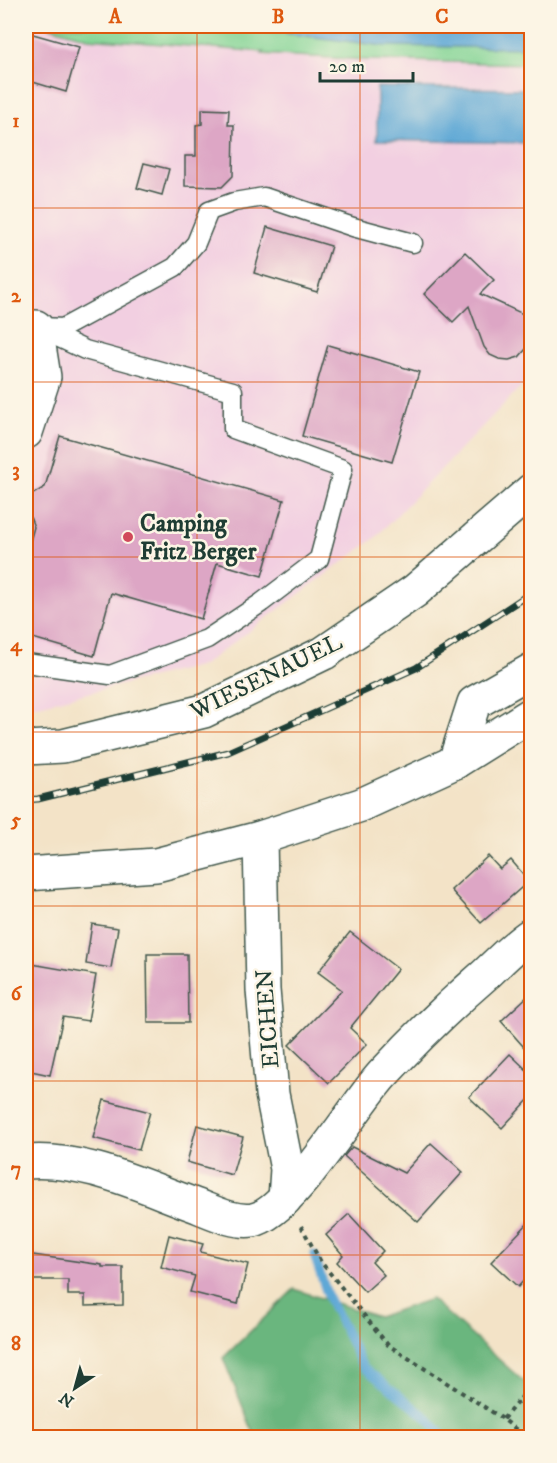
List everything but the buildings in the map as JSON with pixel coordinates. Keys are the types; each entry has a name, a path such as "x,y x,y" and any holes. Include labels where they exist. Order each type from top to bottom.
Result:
{"street":[{"path":"26,432 44,377 31,327"},
{"name":"WIESENAUEL","path":"26,748 63,746 204,711 324,653 415,591 531,490"},
{"path":"455,762 474,703 531,670"},
{"path":"26,874 156,865 260,837 361,805 455,762 522,726"},
{"name":"EICHEN","path":"260,837 263,990 272,1094 287,1169 285,1199"},
{"path":"26,1162 41,1160 79,1165 125,1179 230,1218 254,1220 273,1210 308,1174 381,1077 443,1012 531,934"}],"lane":[{"path":"31,327 63,328 175,267 196,243 209,212 234,202 264,197 353,227 413,243"},
{"path":"26,663 110,675 207,639 261,603 319,559 343,469 233,429 233,391 85,350 31,327"}],"path":[{"path":"285,1199 321,1262 388,1345 527,1437"},
{"path":"503,1419 531,1385"}],"shaded area":[{"path":"26,26 239,26 282,33 263,55 367,60 532,63 531,376 374,539 203,665 26,708"}],"green space":[{"path":"46,26 531,26 531,64 367,60 262,54 264,52 88,38"},
{"path":"294,1289 378,1317 431,1299 531,1388 531,1437 255,1437 223,1358"}],"water":[{"path":"239,26 531,26 531,48 384,46 242,30"},
{"path":"377,87 531,89 531,143 377,140"}],"waterway":[{"path":"314,1255 328,1297 363,1367 425,1416 445,1438"}],"railway":[{"path":"26,800 38,799 228,752 416,668 532,592"}],"place":[{"name":"Camping Fritz Berger","path":"128,537"}]}
